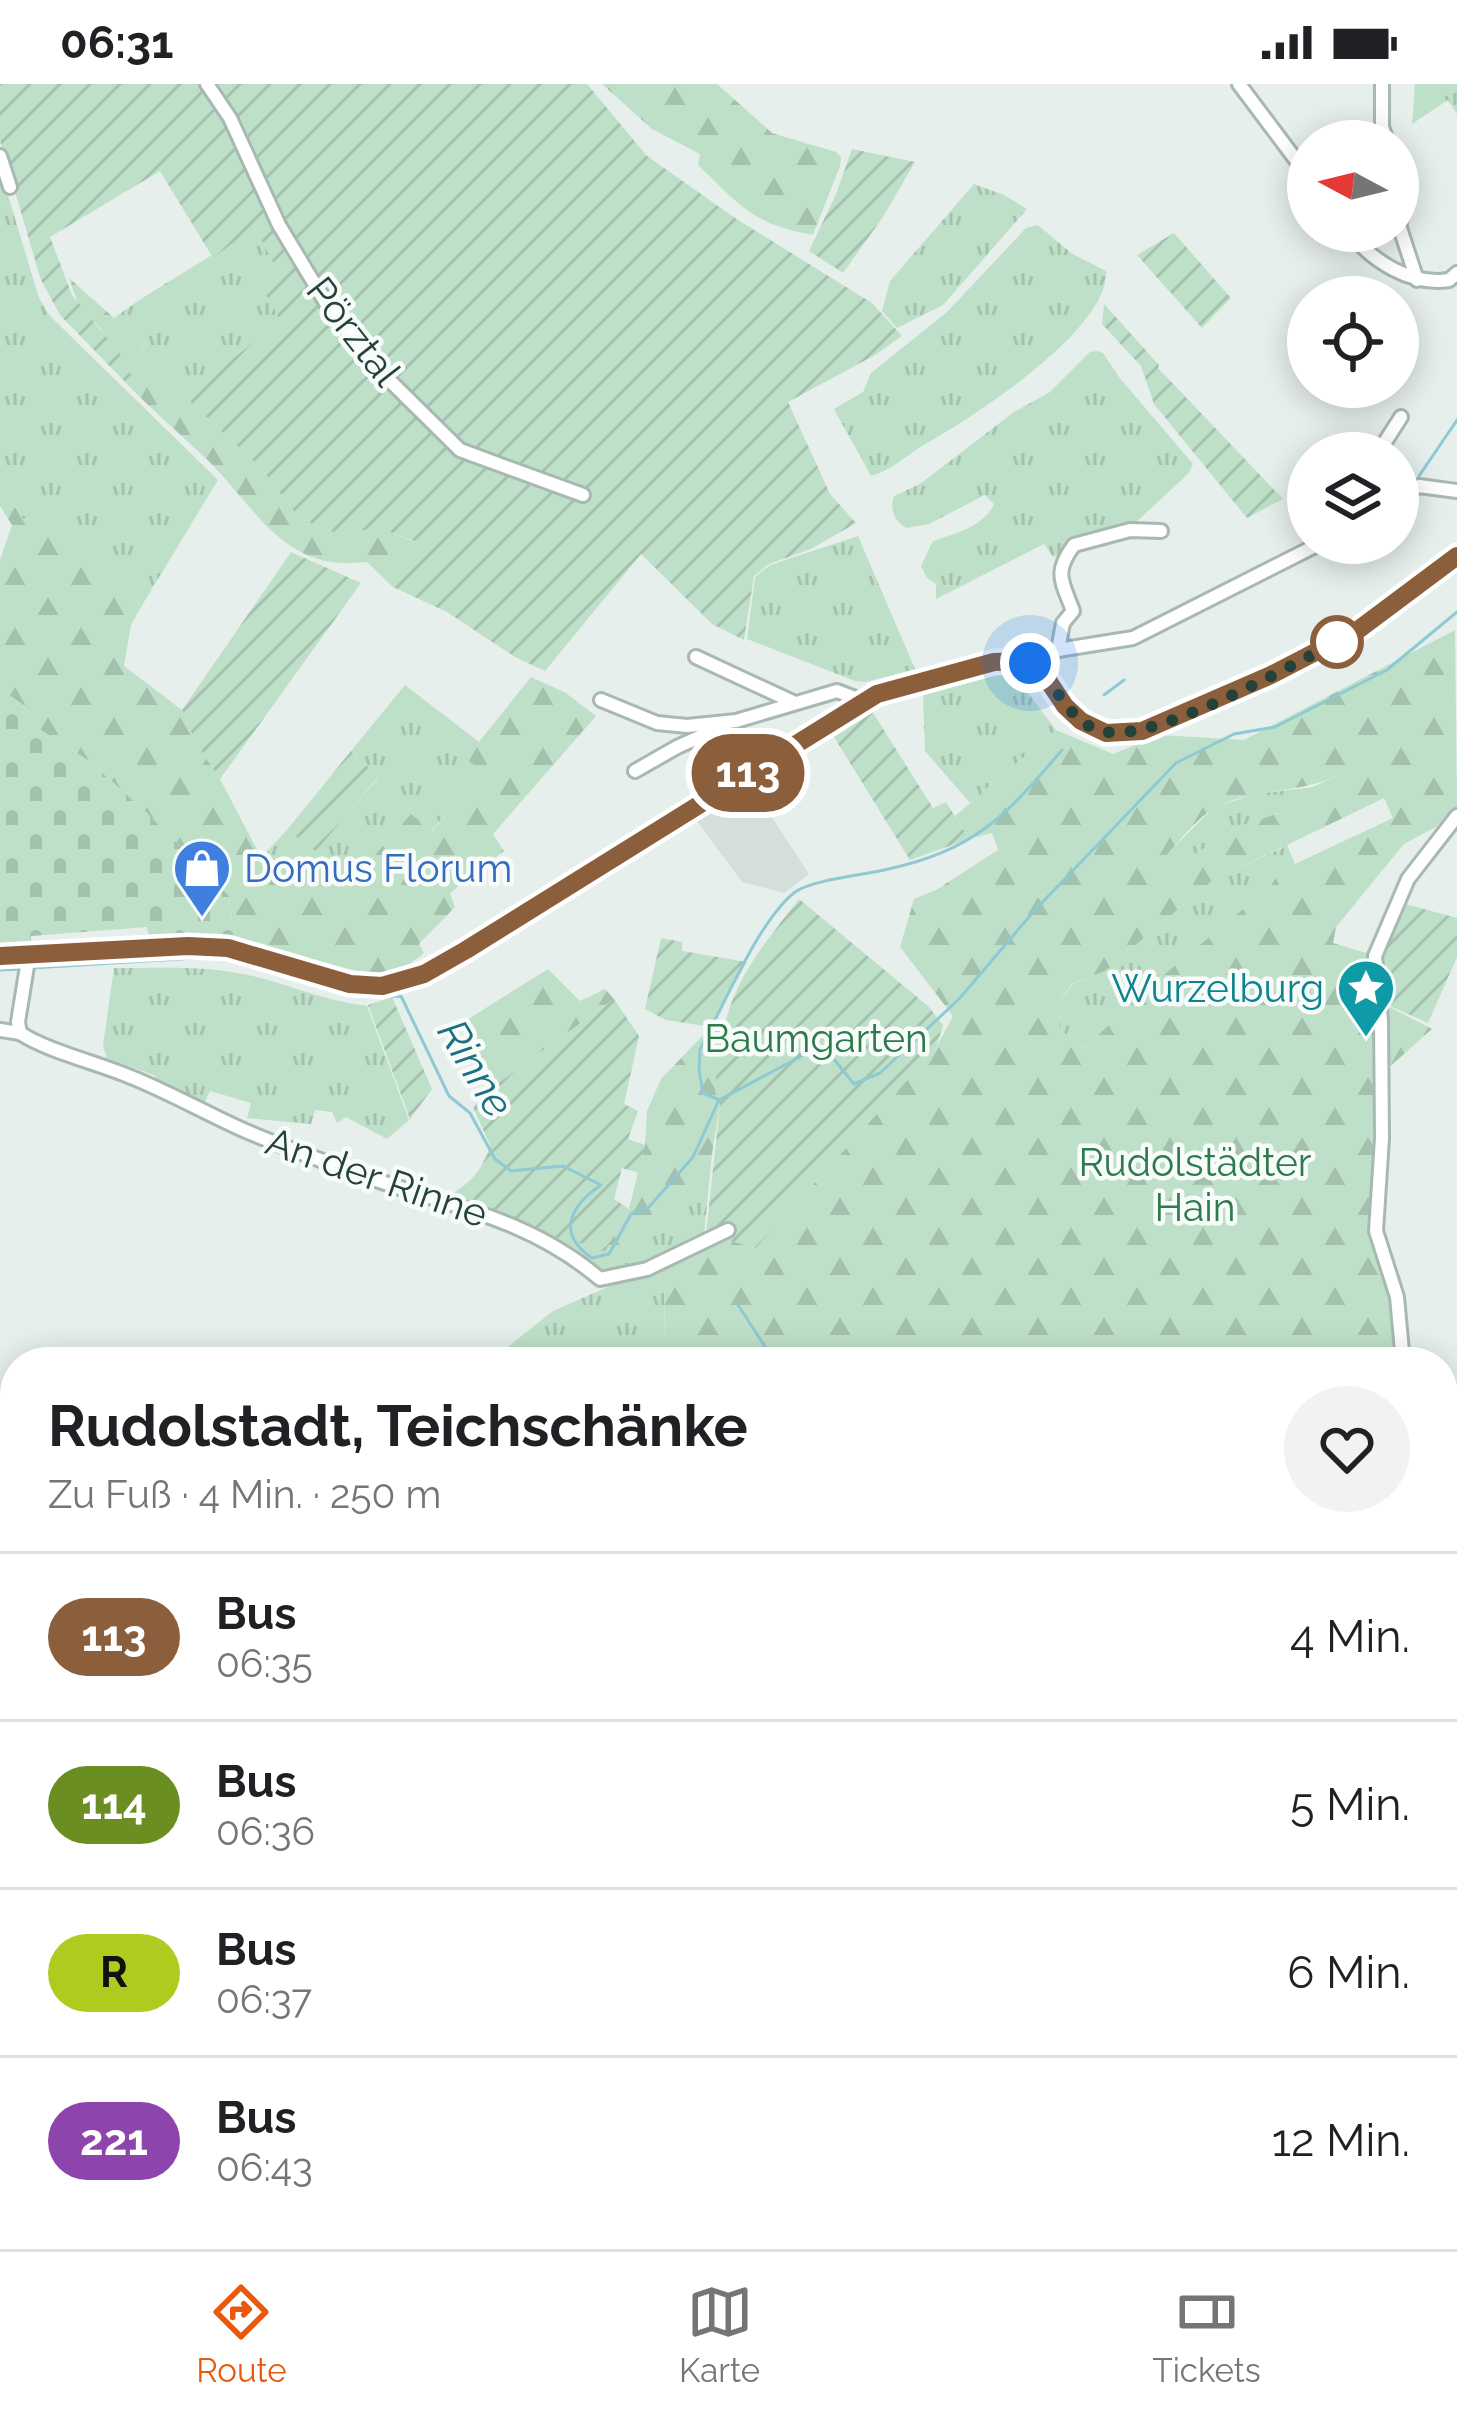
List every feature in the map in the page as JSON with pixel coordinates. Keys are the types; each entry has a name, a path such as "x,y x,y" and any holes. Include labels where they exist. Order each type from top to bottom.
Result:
{"main road":[{"path":"0,956 29,963 169,946 228,948 350,984 403,982 466,950 863,701 994,662 1030,663 1081,721 1106,733 1142,731 1271,675 1358,630 1457,556"}],"street":[{"name":"Pörztal","path":"207,84 230,118 268,206 326,303 376,368 460,450 583,495"},
{"path":"1239,84 1287,148"},
{"path":"1382,84 1382,120"},
{"path":"0,156 10,187"},
{"path":"1370,252 1410,276"},
{"path":"1419,280 1454,282"},
{"path":"1391,432 1401,416"},
{"path":"1419,486 1457,490"},
{"path":"1058,650 1064,623 1073,610 1060,566 1074,545 1130,530 1161,531"},
{"path":"1030,663 1058,650 1133,638 1287,560"},
{"path":"696,657 794,702"},
{"path":"634,771 736,721 794,702 838,691 863,701"},
{"path":"601,700 657,723 687,726 736,721"},
{"path":"1402,1347 1397,1297 1376,1231 1382,1138 1375,956 1408,879 1457,816"},
{"path":"20,1033 29,963"},
{"name":"An der Rinne","path":"0,1030 20,1033 158,1088 261,1137 393,1186 519,1225 568,1252 599,1279 646,1269 728,1230"}],"shaded area":[{"path":"749,783 809,874 784,893 742,882 694,817"}],"green space":[{"path":"0,84 587,84 647,156 738,220 872,303 902,336 788,402 830,494 856,523 811,549 769,564 754,576 744,640 712,624 641,554 545,671 515,657 447,612 393,587 417,542 381,529 335,533 299,518 261,468 184,396 281,322 264,291 279,273 254,227 213,258 160,171 50,237 72,295 128,364 132,379 127,384 60,315 41,280 0,141"},
{"path":"602,84 717,84 772,133 836,152 840,166 813,235 775,225 749,211 698,165 700,154 652,129"},
{"path":"1415,84 1457,84 1457,114 1448,100 1412,120"},
{"path":"852,149 915,162 843,273 809,251"},
{"path":"0,169 39,298 50,316 218,480 141,607 113,563 52,527 23,519 0,484"},
{"path":"974,184 1027,209 943,305 897,328 882,311 890,281"},
{"path":"1038,225 1071,253 1106,271 1101,294 1086,319 1005,392 871,476 834,409 863,392 871,373 947,312 1026,228"},
{"path":"253,226 280,273 282,322 184,396 114,318"},
{"path":"1174,233 1231,298 1202,328 1137,255"},
{"path":"69,278 261,468 299,518 335,533 381,529 418,543 393,587 367,562 342,563 303,553 262,521 214,467 127,384 132,379 100,328 78,304"},
{"path":"1104,304 1283,499 1247,518 1154,404 1141,366 1102,324"},
{"path":"1097,351 1193,464 1189,473 1134,524 1053,557 1044,544 936,599 936,584 921,566 933,541 976,523 994,504 985,495 929,524 906,528 894,515 894,496 920,484 1014,412 1050,392 1090,352"},
{"path":"0,484 23,519 52,527 113,563 141,607 131,625 124,666 182,710 274,882 338,896 411,814 432,831 481,771 463,756 531,677 566,693 596,716 493,834 504,851 450,893 455,907 419,944 424,953 392,977 234,940 229,896 147,813 89,761 36,727 22,704 0,689 0,560 12,525 0,506"},
{"path":"858,536 915,669 855,681 747,639 755,577 770,565"},
{"path":"291,552 361,583 220,779 196,743 182,710"},
{"name":"Rudolstädter Hain","path":"1455,630 1457,807 1436,827 1404,844 1336,927 1333,943 1373,955 1378,1001 1432,1029 1377,1078 1380,1138 1374,1182 1399,1347 665,1347 664,1280 696,1256 701,1246 722,1238 756,1248 936,1048 953,1016 900,947 914,899 998,850 992,833 969,839 955,816 1056,730 1113,754 1160,735 1244,740","holes":["1336,776 1359,776 1241,826 1170,869 1163,859 1218,806","1384,798 1393,818 1295,864 1287,845","1283,847 1287,857 1271,886 1084,1048 1060,1030 1057,1005 1072,984 1105,971 1214,879"]},
{"path":"987,672 1013,673 1056,730 970,803 925,751 923,693"},
{"path":"405,685 479,742 482,771 431,831 410,815 338,896 274,882 261,858 287,830 316,850 378,778 351,751"},
{"path":"0,689 22,704 36,727 89,761 147,813 229,896 234,940 149,937 147,927 31,936 30,946 0,947"},
{"path":"870,708 933,808 946,802 969,839 910,860 834,737"},
{"path":"351,751 378,777 316,851 287,830"},
{"path":"1361,775 1241,826 1169,870 1163,858 1214,807 1255,794 1313,787 1336,776"},
{"path":"1284,847 1288,857 1271,886 1084,1048 1060,1030 1057,1005 1073,984 1105,971 1214,879"},
{"name":"Baumgarten","path":"799,899 929,1007 943,1025 936,1048 756,1248 706,1234 720,1104 715,1091 717,1068 727,1016 744,976"},
{"path":"1402,903 1457,918 1457,957 1428,1023 1383,1003 1378,959"},
{"path":"661,938 682,942 682,951 747,962 711,1027 666,1020 645,1009"},
{"path":"114,968 240,973 367,1006 409,1120 387,1139 346,1117 337,1123 332,1112 315,1110 311,1124 247,1118 251,1103 210,1091 202,1108 153,1081 156,1076 107,1058 103,1046"},
{"path":"548,969 580,1001 605,989 614,999 497,1084 462,1023"},
{"path":"392,997 432,1089 410,1119 368,1005"},
{"path":"614,999 639,1036 624,1104 638,1111 628,1139 645,1145 639,1173 622,1168 614,1199 629,1209 605,1251 581,1243 573,1248 522,1222 446,1198 474,1176 490,1145 473,1107 497,1084"},
{"path":"711,1027 723,1028 720,1104 712,1154 678,1198 631,1231 609,1272 587,1262 573,1248 581,1242 605,1250 629,1209 645,1145 647,1111 661,1079"},
{"path":"712,1154 704,1235 645,1265 609,1272 631,1231 678,1198"},
{"path":"701,1246 696,1256 664,1280 665,1347 508,1347 553,1311"}],"waterway":[{"name":"Rinne","path":"1419,476 1457,420"},
{"name":"Rinne","path":"32,968 229,956 364,997 401,996 449,1096 470,1113 495,1159 511,1171 563,1166 601,1185 581,1202 571,1230 592,1258 609,1254 631,1214 649,1207 693,1157 719,1100 813,1050 829,1053 854,1084 880,1073 959,999 1035,910 1176,763 1234,734 1275,727 1387,670 1457,612"},
{"name":"Rinne","path":"1104,695 1124,680"},
{"name":"Rinne","path":"717,1099 703,1093 700,1049 755,943 781,905 813,884 915,862 965,841 1004,812 1062,750"},
{"name":"Rinne","path":"0,970 22,969"},
{"path":"738,1305 765,1347"}],"bus line":[{"name":"113","path":"0,956 228,948 350,984 403,982 466,950 877,694 994,662 1024,661 1043,673 1081,721 1106,733 1142,731 1271,675 1358,630 1457,556"}],"place":[{"name":"Domus Florum","path":"202,919"},
{"name":"Wurzelburg","path":"1366,1039"}],"route":[{"path":"1030,663 1081,721 1115,734 1173,720 1337,642"}]}
